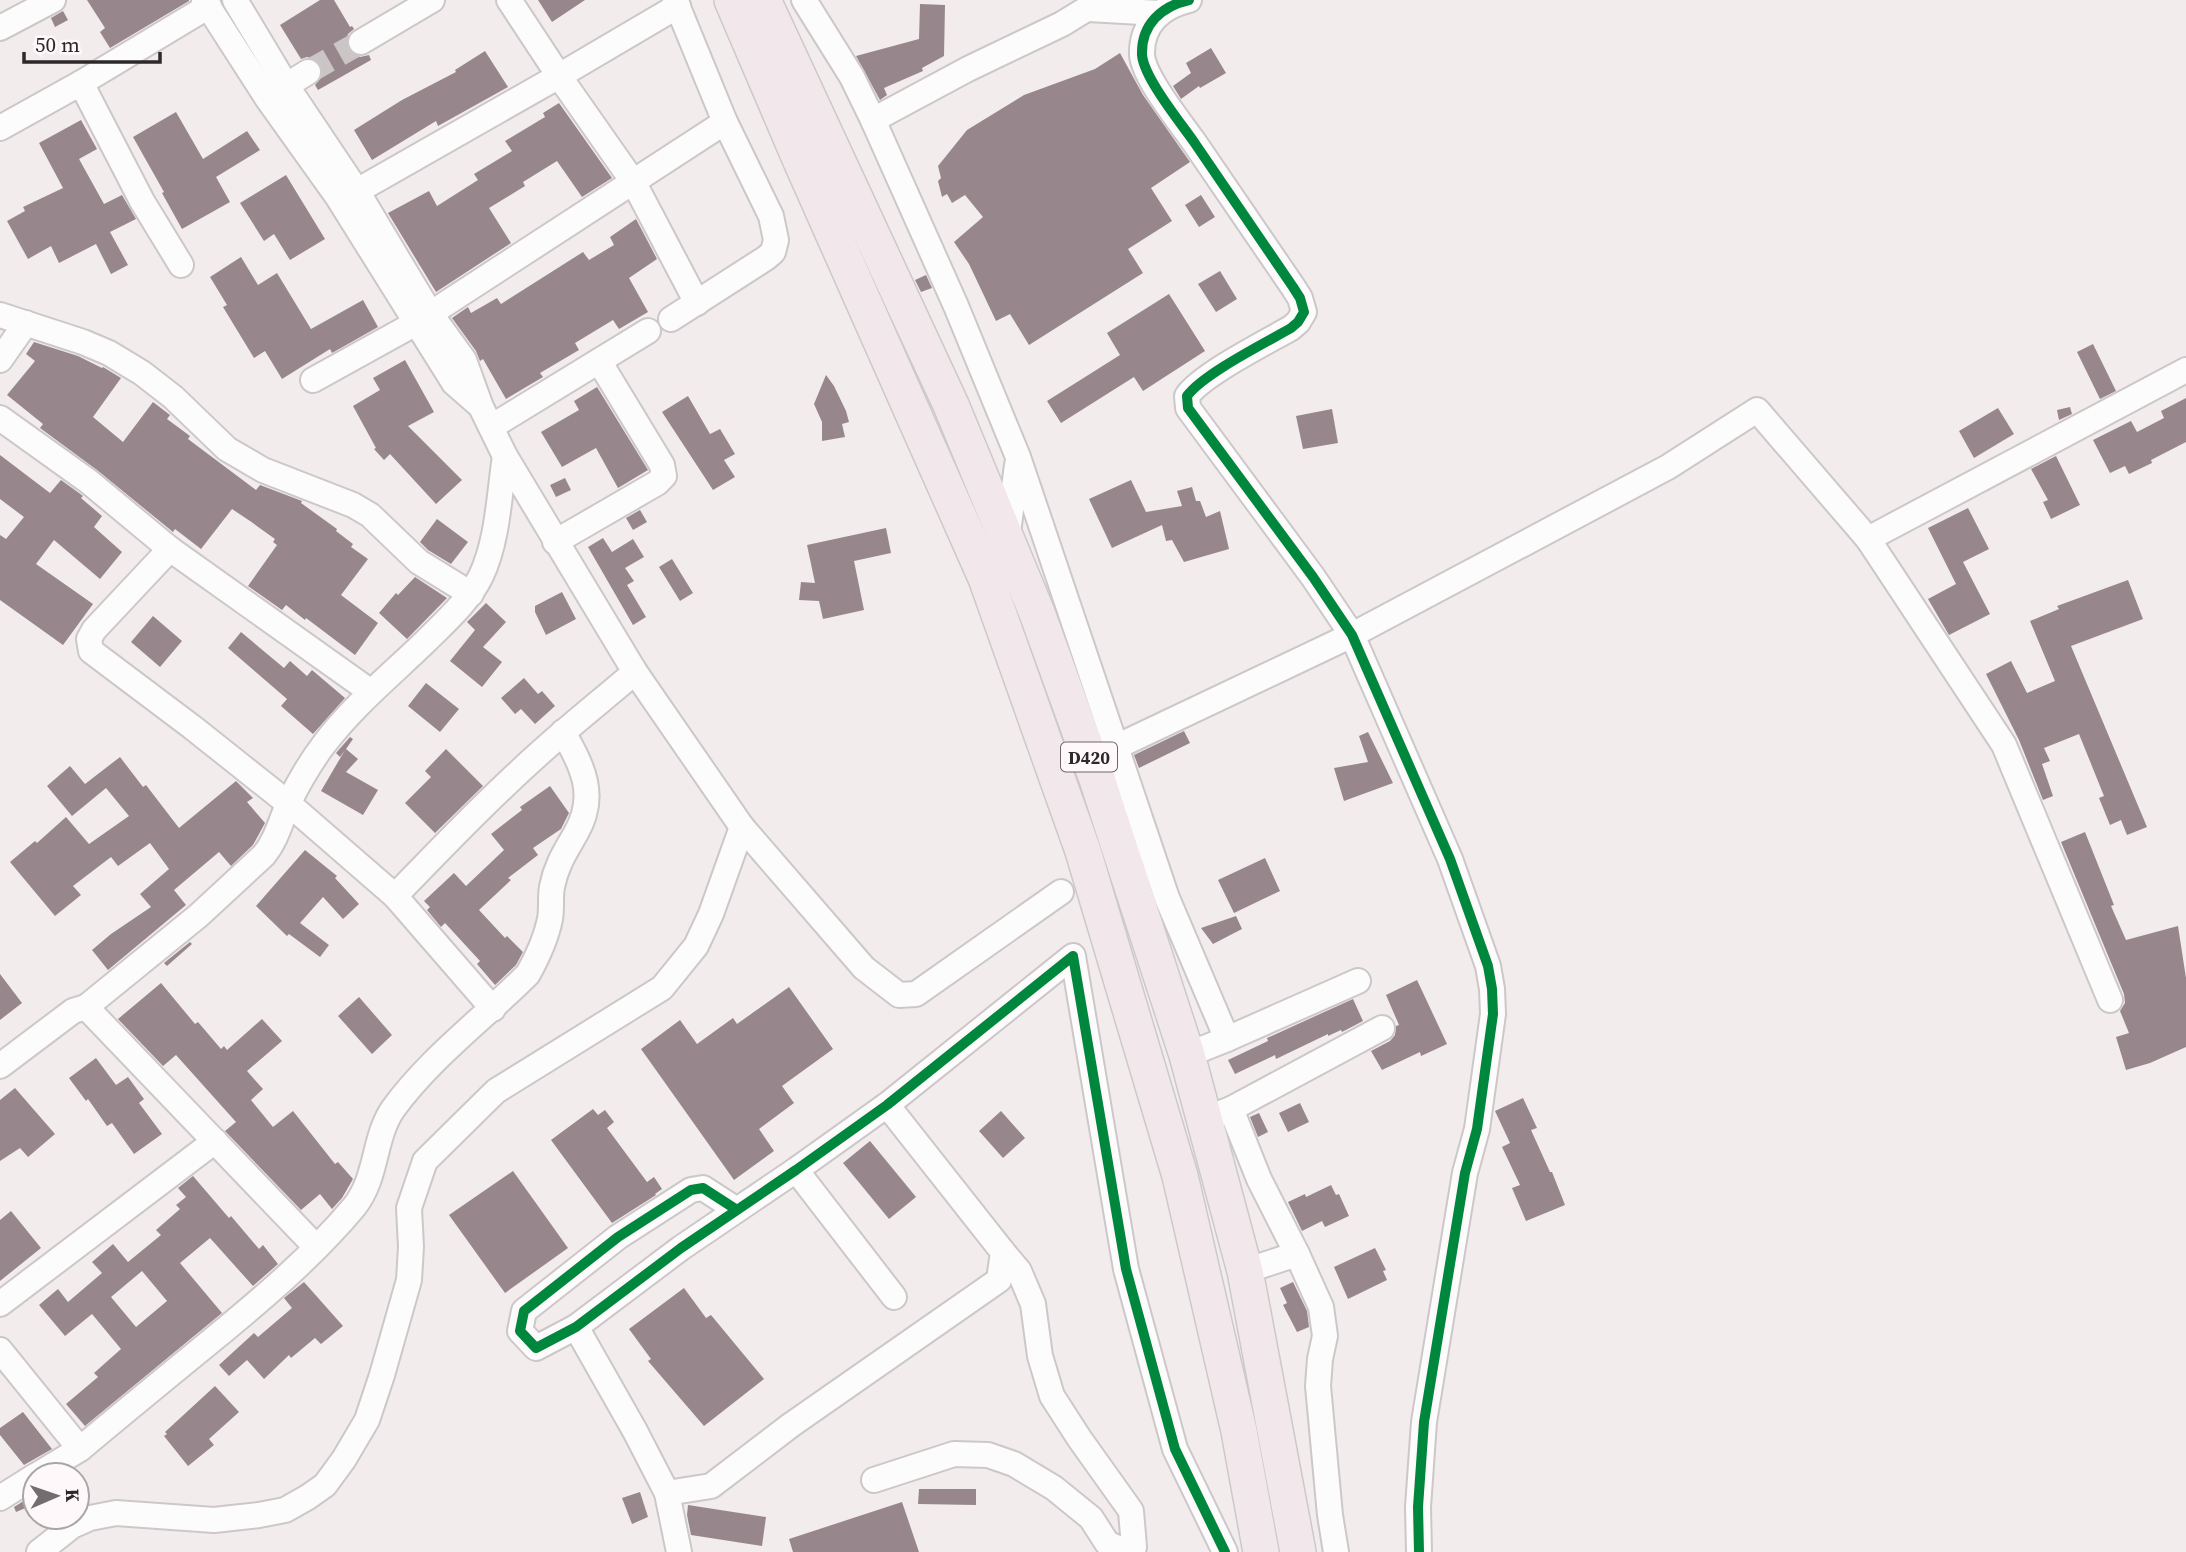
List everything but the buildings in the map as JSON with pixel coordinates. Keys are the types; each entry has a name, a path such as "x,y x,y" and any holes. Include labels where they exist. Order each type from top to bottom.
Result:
{"highway":[{"name":"D420","path":"732,0 986,578 1083,851 1180,1176 1238,1431 1262,1552"},
{"name":"D420","path":"764,0 951,405 1037,613 1097,779 1187,1055 1218,1114 1298,1552"}],"street":[{"path":"0,28 52,0"},
{"path":"235,0 276,91 337,196 423,318"},
{"path":"361,41 432,0"},
{"path":"509,0 634,183 697,303"},
{"path":"804,0 852,77 873,120 961,318 1018,457 1167,898 1227,1039"},
{"path":"1189,0 1172,5 1159,13 1149,25 1142,56 1148,73 1293,287 1304,312 1291,328 1193,389 1187,396 1188,408 1313,577 1352,635 1450,859 1488,966 1492,989 1493,1014 1477,1129 1465,1173 1424,1422 1418,1507 1419,1552"},
{"path":"0,128 81,83 206,3 357,191 454,383 486,417 505,456 555,542 635,672 741,827 864,968 899,995 916,994 1061,892"},
{"path":"357,191 559,76 677,3 725,122 771,216 776,240 773,252 766,258 670,319"},
{"path":"873,120 968,69 1062,24 1094,4 1159,13"},
{"path":"276,91 308,72"},
{"path":"81,83 142,201 181,265"},
{"path":"313,380 423,318 725,122"},
{"path":"0,315 109,353 142,373 173,397 227,449 264,470 353,506 370,516 419,562 471,594"},
{"path":"0,360 26,323"},
{"path":"486,417 599,360 648,331"},
{"path":"555,542 657,483 664,476 662,465 599,360"},
{"path":"1868,539 2186,370"},
{"path":"1116,747 1352,635 1668,467 1757,410 1868,539 2004,745 2110,1000"},
{"path":"0,418 79,474 170,549 371,692"},
{"path":"0,1066 73,1012 86,1007 198,916 271,847 289,804 324,744 371,692 456,612 471,594 488,557 505,456"},
{"path":"1007,540 1018,457"},
{"path":"170,549 93,630 89,639 92,651 289,804 395,896 494,1009"},
{"path":"395,896 453,835 563,732 635,672"},
{"path":"60,1461 80,1449 259,1301 316,1247 355,1205 368,1185 391,1112 460,1037 494,1009 528,974 540,953 550,918 552,887 562,854 586,810 585,779 563,732"},
{"path":"39,1552 72,1526 90,1518 116,1513 214,1520 260,1515 285,1510 325,1485 367,1420 382,1375 409,1280 409,1208 425,1161 496,1091 662,988 696,946 711,914 741,827"},
{"path":"737,1210 703,1188 691,1190 618,1237 524,1311 520,1331 536,1349 576,1327 681,1248 796,1170 887,1105 1073,956 1126,1269 1175,1449 1225,1552"},
{"path":"1187,1055 1358,981"},
{"path":"86,1007 316,1247"},
{"path":"1336,1552 1318,1385 1325,1336 1321,1307 1259,1179 1218,1114 1382,1028"},
{"path":"874,1480 954,1454 988,1455 1014,1464 1054,1488 1091,1518 1107,1543 1122,1550 1134,1546 1131,1511 1052,1396 1040,1356 1033,1304 1019,1271 887,1105"},
{"path":"0,1304 215,1141"},
{"path":"796,1170 894,1297"},
{"path":"667,1493 711,1486 791,1425 999,1280 1003,1252"},
{"path":"1245,1271 1297,1254"},
{"path":"576,1327 667,1493 679,1552"},
{"path":"0,1350 80,1449"},
{"path":"0,1498 21,1485"}],"tunnel":[{"path":"308,72 361,42"}],"cycle path":[{"path":"1189,0 1162,12 1149,26 1143,44 1144,65 1164,100 1293,287 1304,312 1291,328 1235,359 1195,387 1187,396 1188,408 1313,577 1352,635 1450,859 1488,966 1492,989 1493,1014 1477,1129 1465,1173 1424,1422 1418,1507 1419,1552"},
{"path":"737,1210 703,1188 691,1190 618,1237 524,1311 520,1331 536,1348 576,1327 681,1248 796,1170 887,1105 1073,956 1126,1269 1175,1449 1225,1552"}]}
